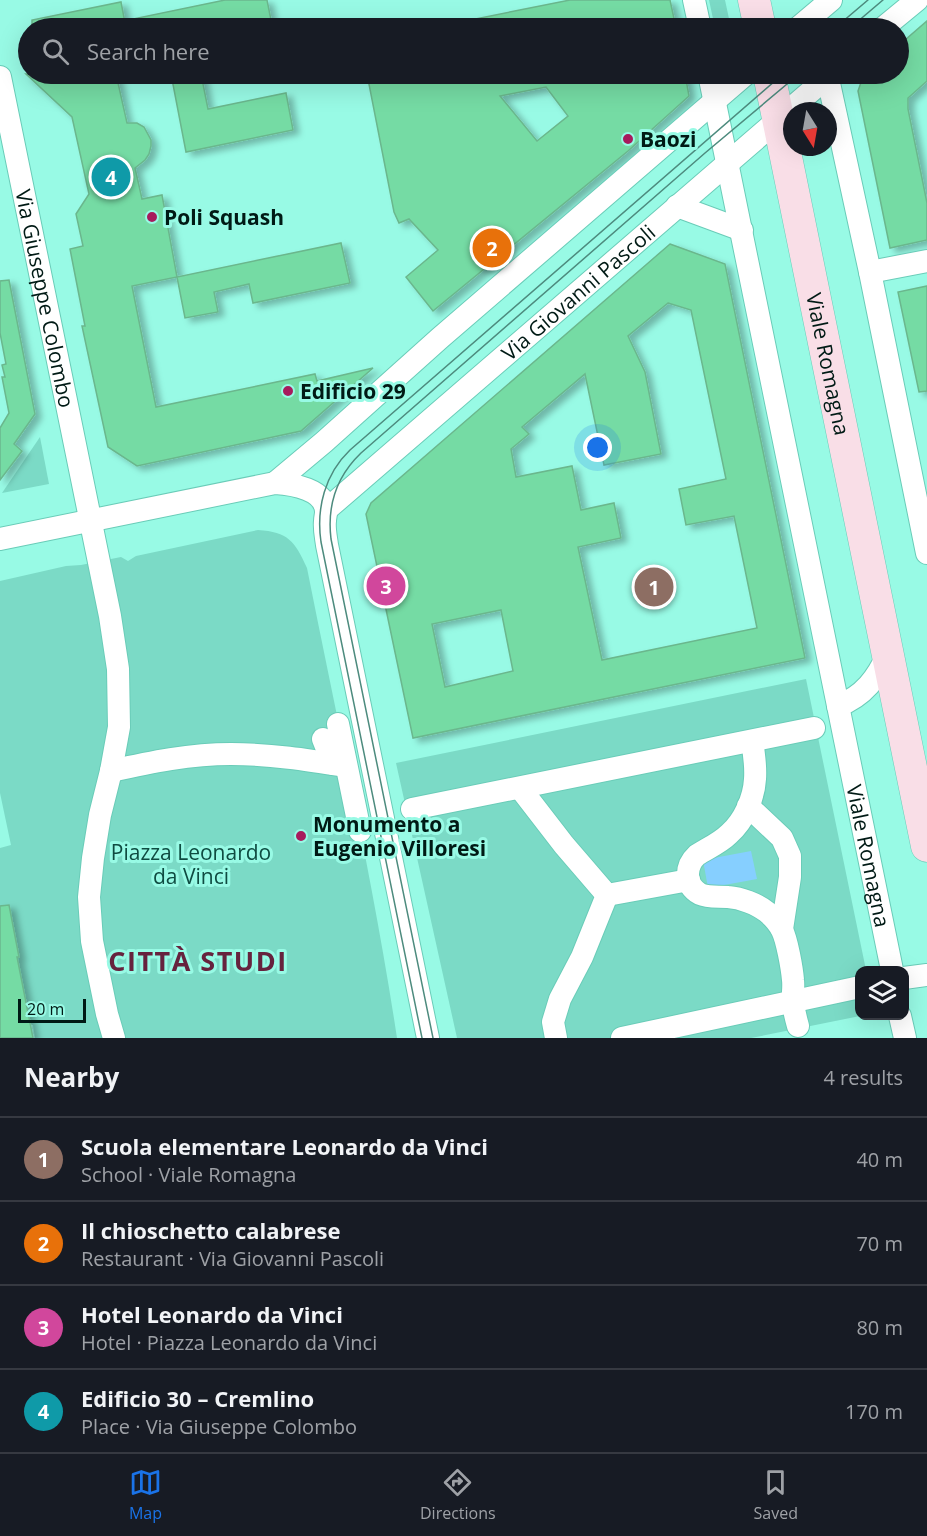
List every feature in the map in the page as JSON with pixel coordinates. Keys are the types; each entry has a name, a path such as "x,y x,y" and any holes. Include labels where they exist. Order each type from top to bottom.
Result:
{"main road":[{"path":"754,0 758,18"},
{"name":"Viale Romagna","path":"771,84 927,846"}],"street":[{"path":"694,0 698,18"},
{"path":"895,18 917,0"},
{"name":"Via Giuseppe Colombo","path":"0,77 90,521"},
{"name":"Viale Romagna","path":"711,84 891,966"},
{"path":"275,483 735,84"},
{"name":"Via Giovanni Pascoli","path":"326,510 817,84"},
{"path":"830,84 927,552"},
{"path":"677,206 742,230"},
{"path":"870,272 927,261"},
{"path":"0,539 275,483 288,484 311,491 322,500 326,510 327,545 428,1038"},
{"path":"90,521 110,616 118,669 119,727 100,814 89,897 92,941 114,1038"},
{"path":"838,706 847,703 865,690 878,674 888,654"},
{"path":"412,809 814,728"},
{"path":"331,731 360,831"},
{"path":"752,741 755,780 748,806 740,823 729,835 692,859 688,871 689,880 693,888 701,894 729,897 756,906 767,913 782,929"},
{"path":"111,771 160,752 169,759 230,754 286,756 340,765"},
{"path":"520,788 564,845 607,895"},
{"path":"748,806 782,838 790,856 790,877 782,929 793,980 793,1002 798,1026"},
{"path":"607,895 689,880"},
{"path":"556,1038 553,1022 560,999 582,957 607,895"},
{"path":"909,977 927,975"},
{"path":"622,1038 694,1030 793,1002 855,988"},
{"path":"901,1020 905,1038"}],"green space":[{"path":"709,0 725,0 729,18 713,18"},
{"path":"40,437 49,484 2,493"},
{"name":"Piazza Leonardo da Vinci","path":"258,530 284,536 294,545 307,568 366,861 397,1038 35,1038 33,1025 30,1025 18,957 0,920 0,848 11,845 0,793 0,581 66,566 121,557 128,561 136,556"},
{"path":"806,679 865,966 855,966 855,1017 751,1038 457,1038 396,763"}],"shaded area":[{"path":"751,851 757,879 708,888 703,860"}],"building":[{"path":"225,0 267,0 271,18 138,18"},
{"path":"570,0 670,0 674,18 480,18"},
{"path":"121,2 124,18 42,18"},
{"path":"927,21 927,81 908,98 908,109 927,203 927,240 890,248 858,91 860,84 909,84 909,37"},
{"path":"37,84 118,84 127,123 137,123 144,127 151,140 149,154 135,168 142,199 162,195 177,277 132,286 156,407 315,374 317,381 373,368 301,431 137,466 108,447 82,326 85,326 70,249 83,246 76,214 89,194 72,117"},
{"path":"173,84 203,84 208,109 286,93 293,130 186,152"},
{"path":"369,84 687,84 689,96 628,151 433,311 406,277 438,250 409,219 399,223 394,212","holes":["546,87 568,116 537,141 500,96"]},
{"path":"341,243 350,283 253,303 249,284 214,292 218,312 185,318 177,277"},
{"path":"670,244 725,264 805,658 413,738 366,514 371,503","holes":["668,303 691,310 726,479 679,489 686,525 734,516 757,628 602,660 578,547 621,538 614,503 581,510 572,466 516,477 511,449 529,434 522,427 585,374 604,465 661,454 645,372 628,336","501,610 513,671 445,687 432,624"]},
{"path":"9,280 35,414 14,444 22,451 0,480 0,428 9,413 2,377 5,377 2,365 6,364 0,333 0,281"},
{"path":"927,286 927,391 919,392 898,292"},
{"path":"9,905 33,1038 0,1038 0,906"}],"tram line":[{"path":"847,18 868,0"},
{"path":"862,18 883,0"},
{"path":"422,1038 321,542 320,517 324,492 334,470 350,450 771,84"},
{"path":"433,1038 331,539 332,503 336,492 346,472 361,453 787,84"}],"place":[{"name":"Baozi","path":"628,139"},
{"name":"Edificio 30 – Cremlino","path":"111,177"},
{"name":"Poli Squash","path":"152,217"},
{"name":"Il chioschetto calabrese","path":"492,248"},
{"name":"Edificio 29","path":"288,391"},
{"name":"Hotel Leonardo da Vinci","path":"386,586"},
{"name":"Scuola elementare Leonardo da Vinci","path":"654,587"},
{"name":"Monumento a Eugenio Villoresi","path":"301,836"}],"district":[{"name":"CITTÀ STUDI","path":"198,960"}]}
